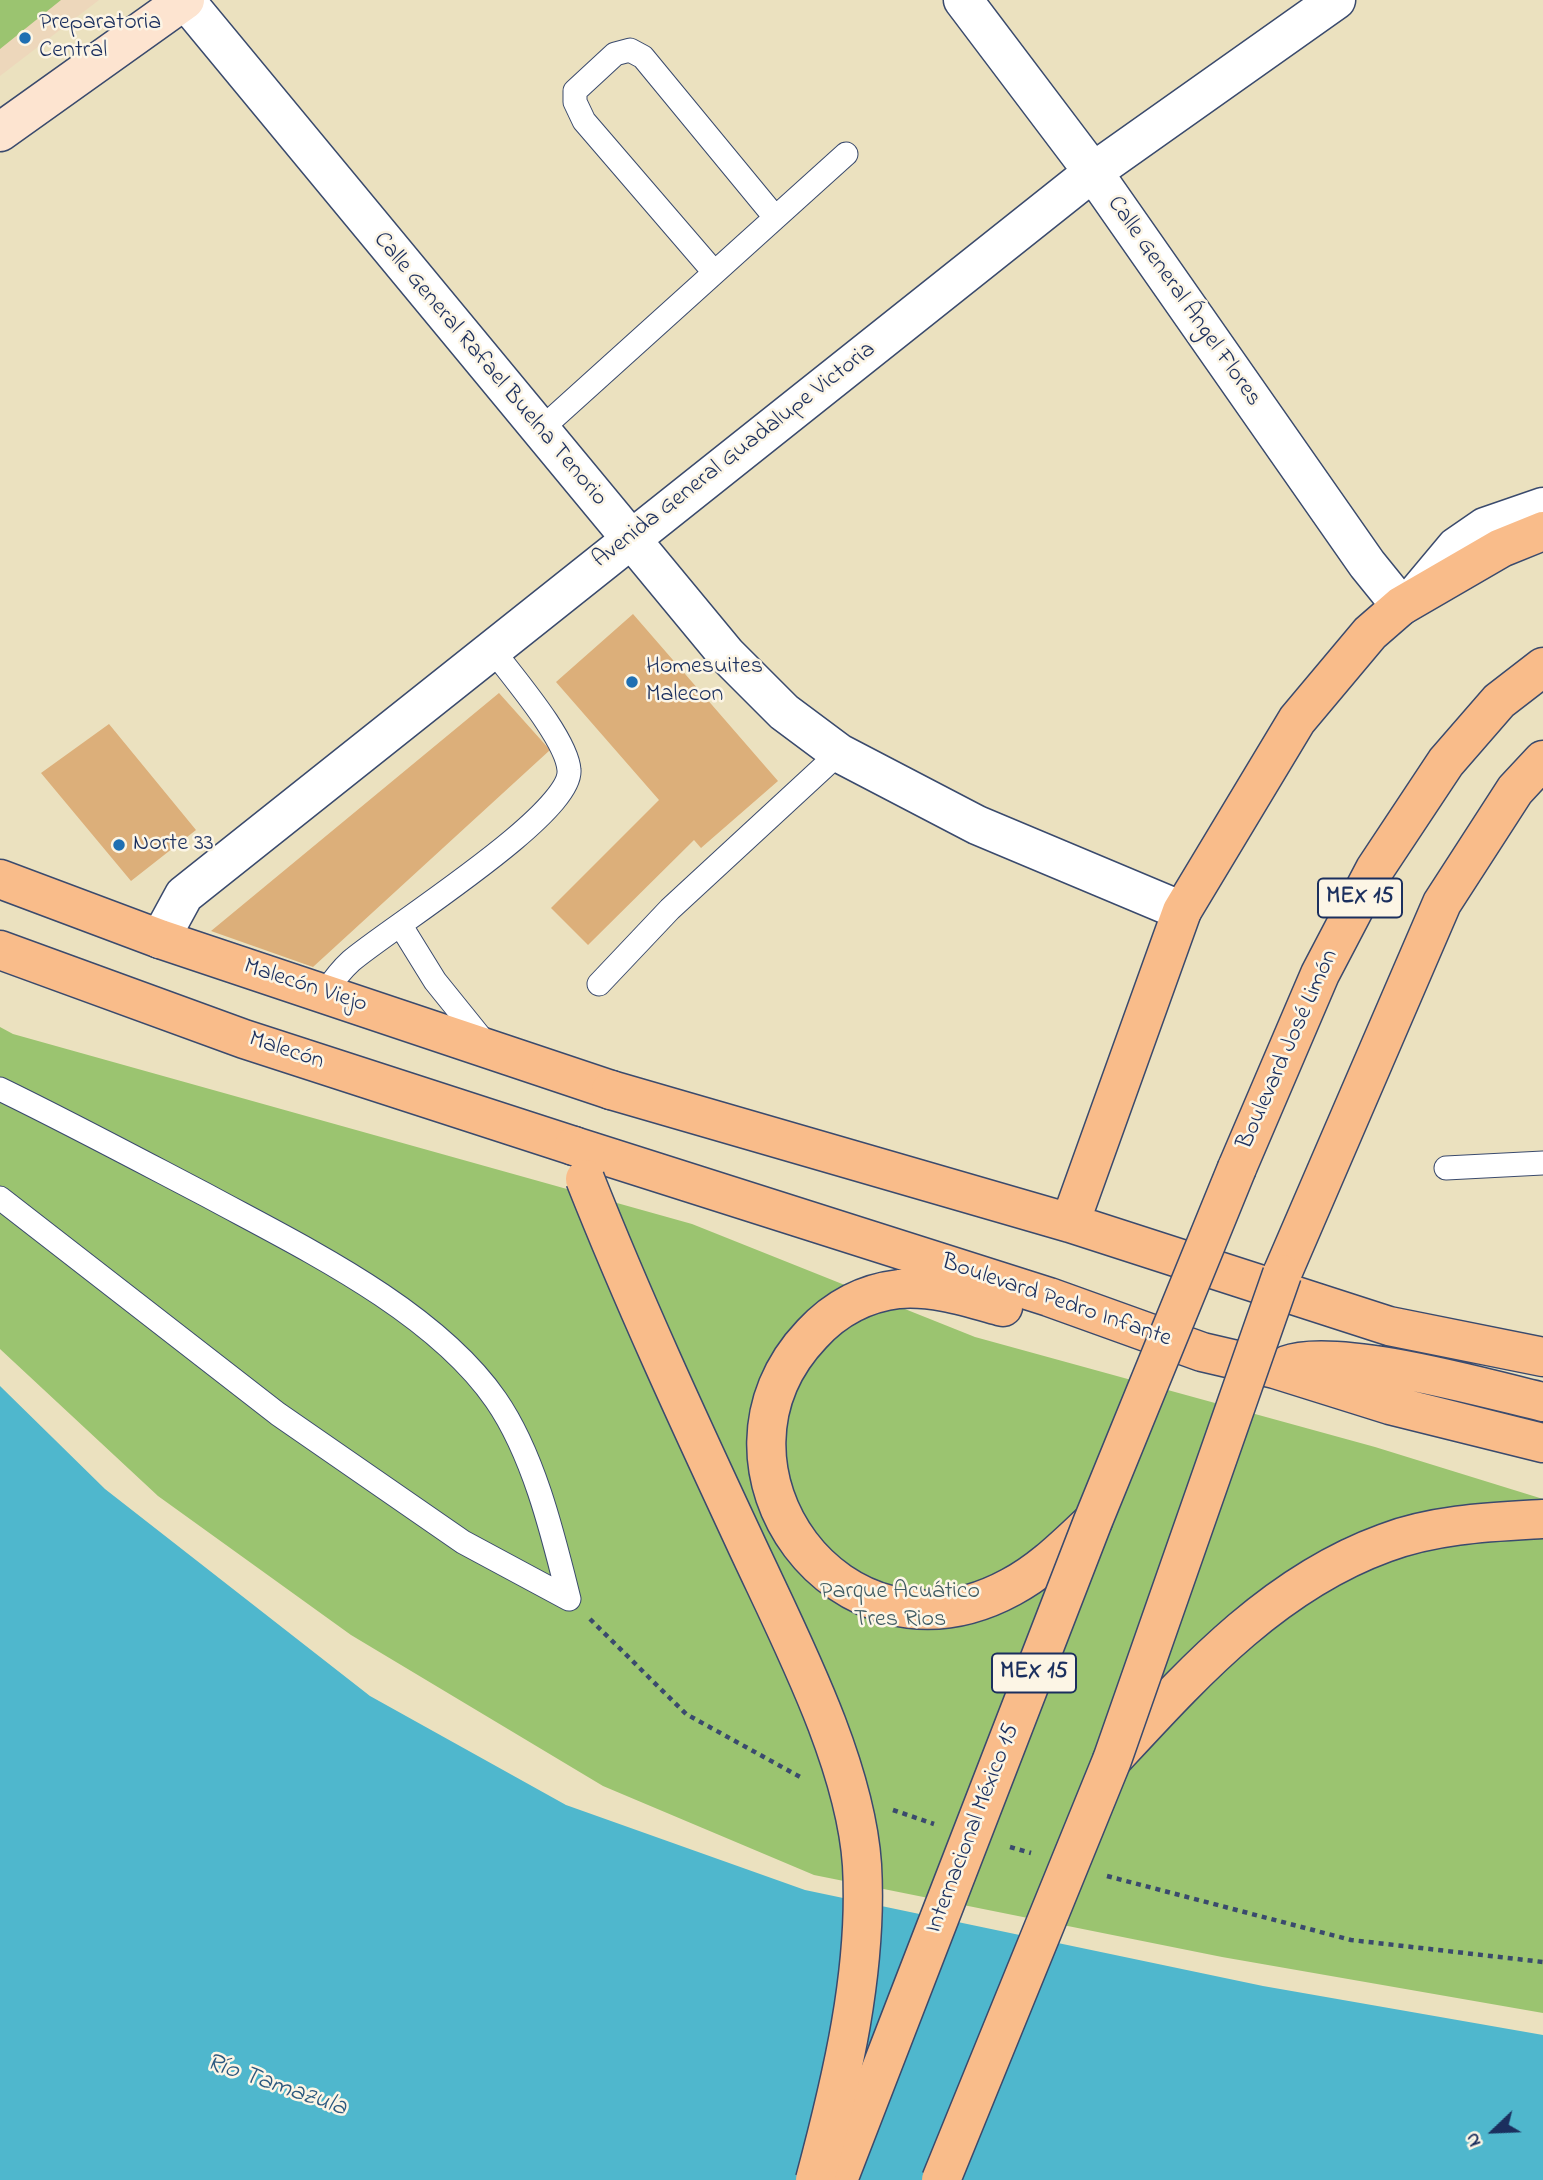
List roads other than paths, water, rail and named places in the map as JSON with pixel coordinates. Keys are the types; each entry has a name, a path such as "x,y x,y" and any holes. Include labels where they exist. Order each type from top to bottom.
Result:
{"main road":[{"path":"0,132 185,0"},
{"path":"1543,531 1501,548 1408,601 1370,633 1297,720 1182,911 1070,1223 1389,1326 1543,1357"},
{"name":"Boulevard José Limón","path":"1237,1168 1320,974 1374,869 1446,762 1499,701 1543,667"},
{"name":"MEX 15","path":"941,2180 1111,1760 1282,1274 1346,1122 1443,903 1515,790 1543,760"},
{"name":"Malecón Viejo","path":"0,879 160,939 611,1090 1070,1223"},
{"name":"Malecón","path":"0,950 580,1162"},
{"path":"580,1162 654,1348 804,1668 838,1761 855,1819 862,1862 862,1940 849,2028 815,2180"},
{"name":"Boulevard Pedro Infante","path":"580,1162 1049,1297 1202,1352 1283,1366 1390,1405 1543,1443"},
{"name":"Internacional México 15","path":"838,2180 1093,1521 1237,1168"},
{"path":"1093,1521 1029,1576 976,1601 947,1608 889,1605 860,1596 834,1581 806,1552 785,1521 768,1464 768,1429 773,1400 785,1370 796,1350 826,1319 856,1301 880,1293 925,1289 1202,1352"},
{"path":"1283,1366 1311,1359 1349,1362 1543,1402"},
{"path":"1111,1760 1183,1683 1241,1629 1280,1599 1328,1570 1385,1543 1438,1530 1481,1522 1543,1519"}],"street":[{"name":"Calle General Rafael Buelna Tenorio","path":"185,0 630,540 727,655 784,712 839,753 977,825 1182,911"},
{"name":"Calle General Ángel Flores","path":"963,0 1093,172 1367,564 1408,601"},
{"name":"Avenida General Guadalupe Victoria","path":"160,939 184,895 492,649 1093,172 1336,0"},
{"path":"1408,601 1456,547 1485,527 1543,507"}],"lane":[{"path":"715,272 584,121 575,102 575,91 615,54 629,50 643,57 774,216"},
{"path":"539,431 846,153"},
{"path":"324,994 349,963 537,820 566,788 570,774 562,750 492,649"},
{"path":"599,984 670,909 839,753"},
{"path":"401,926 464,1022 491,1049"},
{"path":"0,1089 308,1250 418,1321 473,1374 495,1400 512,1429 553,1535 569,1599 463,1542 278,1414 0,1198"},
{"path":"1447,1168 1543,1163"}],"water":[{"name":"Río Tamazula","path":"0,1386 105,1489 370,1696 566,1805 805,1890 1263,1986 1543,2035 1543,2180 0,2180"}],"place":[{"name":"Preparatoria Central","path":"25,38"},
{"name":"Homesuites Malecon","path":"632,682"},
{"name":"Norte 33","path":"119,845"}],"park label":[{"name":"Parque Acuático Tres Rios","path":"900,1607"}]}
